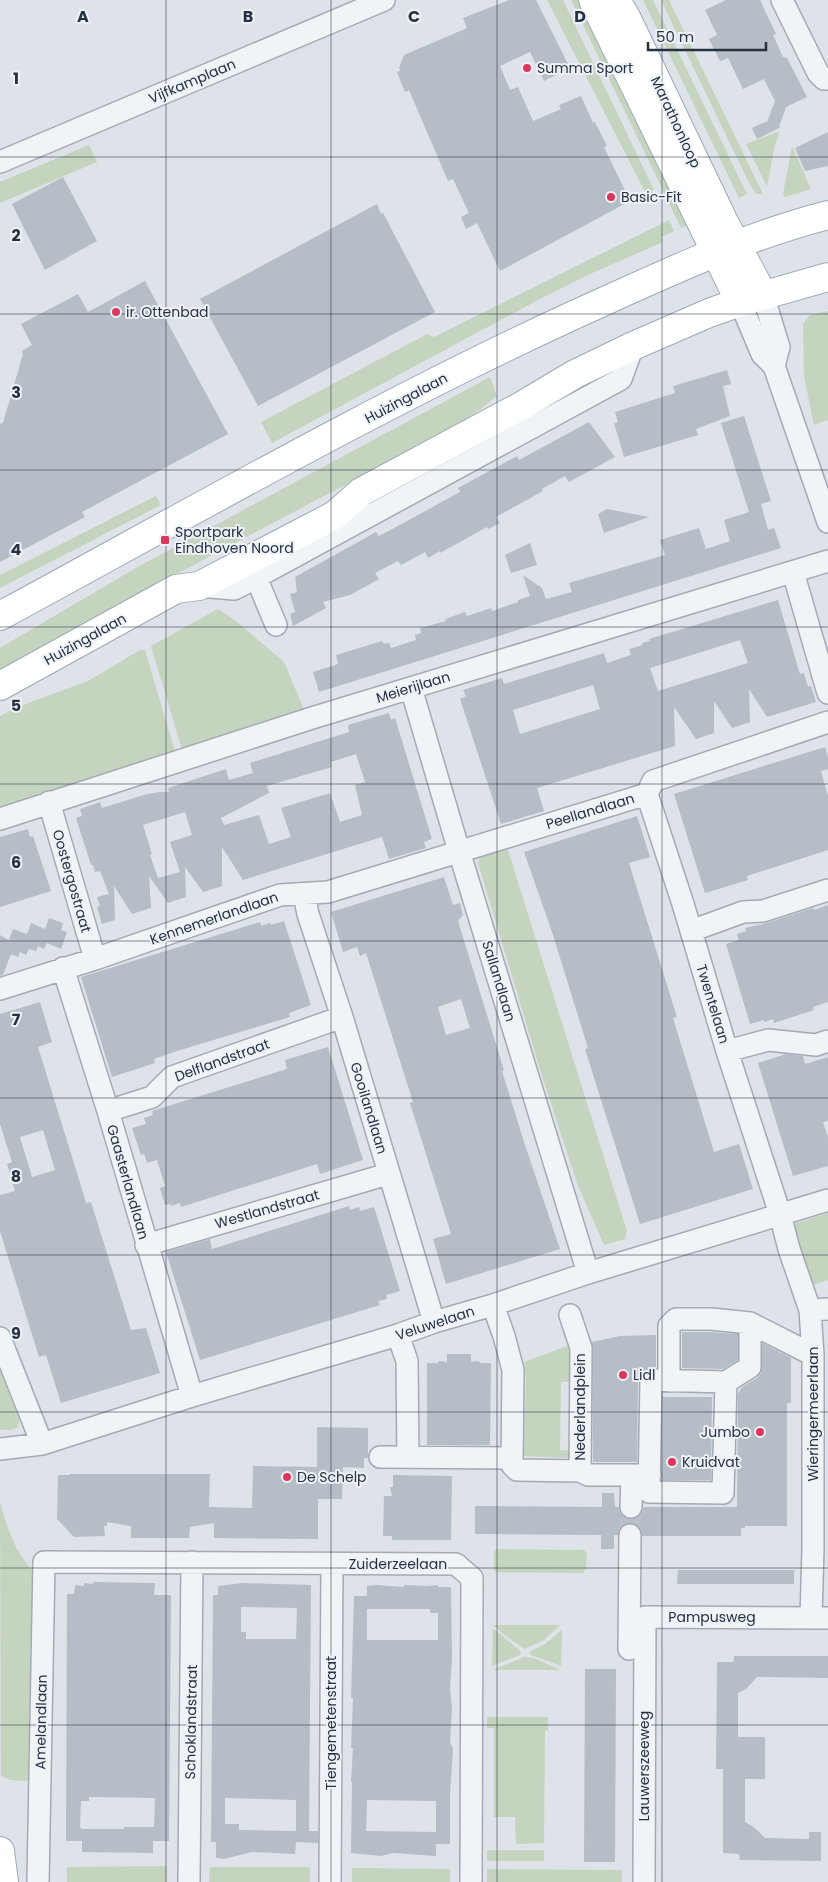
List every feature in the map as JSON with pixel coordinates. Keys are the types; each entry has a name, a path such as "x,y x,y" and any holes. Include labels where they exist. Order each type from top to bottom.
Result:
{"main road":[{"name":"Marathonloop","path":"593,0 725,248"},
{"name":"Marathonloop","path":"616,0 627,19 725,248"},
{"name":"Huizingalaan","path":"0,616 276,466 490,354 725,248 828,214"},
{"path":"725,248 752,299"},
{"name":"Huizingalaan","path":"0,686 176,589 200,586 335,516 361,492 523,405 575,374 694,319 752,299 828,277"},
{"path":"0,1851 4,1882"}],"street":[{"name":"Vijfkamplaan","path":"0,162 384,0"},
{"path":"782,0 818,73 828,80"},
{"path":"752,299 779,346 774,366 823,493 828,522"},
{"name":"Huizingalaan","path":"200,586 234,588 621,379 633,346"},
{"name":"Meierijlaan","path":"0,819 310,712 411,688 828,561"},
{"path":"793,572 828,693"},
{"path":"256,577 276,625"},
{"name":"Sallandlaan","path":"411,688 588,1273"},
{"name":"Peellandlaan","path":"459,851 647,794 653,781 828,722"},
{"name":"Twentelaan","path":"647,794 780,1214"},
{"name":"Oostergostraat","path":"49,802 95,959"},
{"name":"Kennemerlandlaan","path":"0,989 95,959 280,895 328,892 459,851"},
{"path":"691,931 743,912 763,911 828,890"},
{"name":"Gooilandlaan","path":"304,894 308,914 342,1017 434,1322"},
{"name":"Gaasterlandlaan","path":"63,968 108,1111 192,1396"},
{"name":"Delflandstraat","path":"108,1111 152,1097 172,1077 342,1017"},
{"path":"727,1051 768,1040 822,1043"},
{"name":"Westlandstraat","path":"146,1245 388,1174"},
{"name":"Veluwelaan","path":"0,1449 42,1444 828,1200"},
{"name":"Wieringermeerlaan","path":"780,1214 789,1249 819,1310 813,1355 813,1549 820,1618"},
{"path":"380,1457 512,1458 513,1370 493,1305"},
{"name":"Nederlandplein","path":"570,1315 581,1348 580,1471"},
{"path":"669,1381 669,1326 676,1319 711,1319 750,1323 813,1355"},
{"path":"631,1507 641,1475 651,1380 726,1382 750,1367 750,1323"},
{"path":"398,1335 407,1361 408,1457"},
{"path":"0,1338 42,1444"},
{"path":"641,1475 649,1492 724,1493 726,1382"},
{"name":"Veluwelaan","path":"0,1465 19,1458 42,1444"},
{"name":"Nederlandplein","path":"512,1458 512,1465 517,1470 580,1471 588,1475 641,1475"},
{"path":"630,1535 637,1649"},
{"name":"Zuiderzeelaan","path":"44,1562 456,1564 472,1578 471,1882"},
{"name":"Amelandlaan","path":"38,1882 44,1562"},
{"name":"Schoklandstraat","path":"189,1882 192,1562"},
{"name":"Tiengemetenstraat","path":"330,1882 332,1564"},
{"name":"Pampusweg","path":"637,1649 645,1617 820,1618"},
{"name":"Lauwerszeeweg","path":"637,1649 644,1882"}],"green space":[{"path":"547,0 563,0 654,190 646,194"},
{"path":"571,0 587,0 687,222 686,226 681,228"},
{"path":"643,0 653,0 747,194 739,198"},
{"path":"661,0 669,0 763,194 756,194 749,183"},
{"path":"780,131 775,145 767,187 746,144"},
{"path":"89,145 97,162 0,203 0,182"},
{"path":"792,146 811,189 785,197 783,194"},
{"path":"669,220 674,231 661,237 663,242 590,274 540,299 272,443 261,422 427,334 434,337"},
{"path":"828,311 828,420 814,425 804,376 803,324 810,315"},
{"path":"490,377 497,396 464,422 150,588 0,675 0,648 134,569"},
{"path":"156,496 161,505 0,588 0,575"},
{"path":"218,609 236,621 284,662 305,712 183,753 151,646"},
{"path":"140,650 145,650 176,755 0,807 0,716 15,708 88,681"},
{"path":"508,850 627,1231 625,1239 604,1245 578,1186 542,1076 478,863 480,857"},
{"path":"828,1213 828,1280 810,1286 790,1225"},
{"path":"573,1344 574,1382 561,1382 560,1450 573,1451 572,1458 524,1456 526,1377 524,1362"},
{"path":"0,1370 19,1419 18,1427 11,1430 0,1430"},
{"path":"0,1503 16,1547 33,1571 32,1781 11,1780 1,1776"},
{"path":"496,1549 584,1550 587,1553 586,1569 583,1573 496,1572 494,1570 494,1552"},
{"path":"493,1625 560,1625 544,1640 525,1649"},
{"path":"493,1628 521,1652 520,1655 492,1666"},
{"path":"562,1630 561,1666 531,1655 529,1652 545,1644"},
{"path":"524,1657 534,1658 560,1670 492,1670"},
{"path":"487,1717 548,1717 548,1730 545,1731 544,1843 516,1844 515,1817 494,1817 494,1728 487,1728"},
{"path":"487,1850 544,1850 544,1861 487,1861"},
{"path":"167,1866 167,1882 67,1882 67,1867"},
{"path":"210,1867 310,1867 310,1882 209,1882"},
{"path":"352,1868 450,1869 450,1882 352,1882"},
{"path":"487,1869 622,1870 622,1882 487,1882"}],"building":[{"path":"509,0 536,0 570,68 544,81 530,52 500,66 510,90 518,87 533,121 561,109 559,105 581,96 593,123 595,122 607,146 604,147 630,201 500,271 477,223 466,229 461,217 469,213 453,179 448,181 409,90 405,92 397,72 400,71 399,68 404,55 467,28 463,18"},
{"path":"726,0 760,0 776,34 773,35 783,57 787,58 807,97 786,107 779,127 781,127 757,139 752,128 767,122 775,101 764,79 743,89 728,58 720,61 709,39 717,35 705,10"},
{"path":"828,132 828,166 805,171 795,148"},
{"path":"63,177 97,241 45,270 12,204"},
{"path":"377,204 435,312 258,406 200,299"},
{"path":"145,281 228,434 82,512 85,517 0,562 0,424 3,423 23,354 22,351 32,345 21,324 78,294 88,312"},
{"path":"727,370 731,384 723,386 730,416 696,429 698,435 624,457 614,423 618,422 615,412 675,393 673,386"},
{"path":"744,416 771,501 761,504 768,530 774,528 781,548 319,692 313,672 338,664 336,655 382,641 384,644 389,643 391,648 416,640 415,635 421,633 420,628 446,621 445,619 465,612 467,616 491,608 492,611 518,602 518,600 530,596 523,575 542,588 546,599 572,592 569,583 665,555 660,540 699,528 706,549 730,541 724,520 749,512 721,423"},
{"path":"589,422 615,457 569,482 565,476 542,489 543,491 496,517 500,523 488,529 487,527 440,553 440,551 428,558 425,552 401,565 398,561 375,573 379,579 350,595 323,602 326,608 293,626 290,614 295,612 290,594 297,592 295,577 376,532 379,536 396,527 460,492 458,488 517,456 519,460"},
{"path":"607,509 649,517 604,533 598,514"},
{"path":"530,543 537,565 511,573 505,555"},
{"path":"778,600 800,674 804,673 808,687 811,686 816,702 767,717 749,689 750,722 732,728 714,701 714,733 696,739 674,707 675,746 537,788 544,811 501,824 460,699 466,696 463,690 502,678 504,684 604,653 607,663 631,655 629,649 643,645 642,643 650,641 649,639","holes":["740,640 748,663 658,691 650,668","593,685 600,709 520,734 513,710"]},
{"path":"389,713 391,720 395,718 432,839 424,842 426,848 389,859 382,837 243,880 222,847 222,886 203,892 185,867 186,897 168,903 149,876 151,908 132,914 114,886 115,920 102,924 97,907 100,906 97,897 109,894 100,871 95,872 93,865 91,865 76,818 82,816 80,809 100,802 102,808 147,794 169,792 168,788 226,769 229,780 253,773 250,763 349,732 348,725","holes":["356,754 365,782 355,785 362,815 340,822 330,793 281,808 291,837 269,844 259,815 224,825 221,818 269,793 267,786 332,767 331,762","185,812 192,835 170,842 180,872 158,878 143,825"]},
{"path":"825,747 828,757 828,769 821,771 828,796 828,850 747,876 748,880 705,893 674,794"},
{"path":"637,816 650,857 629,863 677,1017 673,1018 714,1152 739,1144 753,1189 640,1224 585,1049 588,1048 552,932 524,852"},
{"path":"28,829 30,837 33,836 51,891 0,907 0,837"},
{"path":"444,877 453,905 460,903 463,915 458,921 525,1145 560,1249 446,1284 433,1239 451,1234 410,1103 413,1102 366,953 360,956 357,947 343,952 331,912","holes":["461,999 470,1028 446,1035 438,1007"]},
{"path":"828,905 828,1002 813,1007 814,1010 774,1023 773,1019 750,1024 726,944 739,940 737,934 746,931 745,928"},
{"path":"49,918 63,923 61,930 67,932 61,949 47,943 44,949 38,946 36,951 29,949 26,955 20,952 18,957 11,954 3,975 0,976 0,935 9,940 13,929 27,934 31,923 45,929"},
{"path":"284,921 311,1005 289,1013 290,1017 177,1051 154,1059 155,1063 112,1077 81,977 260,922 261,926"},
{"path":"40,1002 52,1042 38,1047 86,1203 91,1202 131,1330 146,1328 160,1373 61,1403 46,1355 39,1357 0,1231 0,1195 15,1191 7,1164 12,1162 0,1124 0,1014","holes":["43,1130 55,1170 32,1177 20,1137"]},
{"path":"328,1047 363,1160 320,1174 317,1164 181,1207 180,1203 171,1206 171,1204 165,1205 160,1188 165,1186 157,1160 147,1163 144,1154 141,1155 132,1128 146,1124 144,1118 153,1115 152,1111 287,1069 285,1060"},
{"path":"786,1054 803,1056 805,1064 828,1057 828,1121 823,1122 828,1137 828,1166 793,1176 758,1063"},
{"path":"349,1206 350,1210 359,1207 360,1211 374,1207 400,1291 386,1295 387,1299 378,1301 380,1305 200,1360 166,1252 210,1239 212,1249"},
{"path":"682,1332 738,1334 738,1360 723,1369 682,1368"},
{"path":"656,1335 656,1368 645,1369 640,1374 638,1380 637,1462 593,1462 592,1342 620,1336"},
{"path":"762,1343 791,1358 791,1403 787,1403 787,1526 745,1526 745,1528 741,1528 741,1536 642,1536 641,1529 637,1525 630,1523 623,1524 619,1529 618,1535 614,1535 614,1549 601,1549 601,1535 475,1534 475,1506 602,1507 602,1493 614,1493 615,1507 619,1507 620,1513 625,1518 630,1519 636,1518 641,1514 644,1507 737,1507 738,1394 742,1387 757,1378 761,1373"},
{"path":"447,1354 471,1354 471,1362 491,1363 490,1445 427,1445 427,1363 447,1362"},
{"path":"663,1397 712,1397 711,1480 662,1480"},
{"path":"317,1427 368,1428 368,1458 364,1458 364,1468 343,1467 342,1499 318,1499 318,1539 214,1538 214,1523 190,1527 189,1538 131,1538 131,1526 107,1522 107,1526 104,1526 105,1536 74,1537 57,1519 58,1475 70,1474 210,1474 209,1507 252,1508 253,1466 317,1467"},
{"path":"393,1475 452,1476 451,1540 392,1540 392,1536 383,1536 384,1496 392,1496 390,1487 393,1487"},
{"path":"678,1570 794,1570 794,1584 677,1584"},
{"path":"93,1582 155,1583 154,1595 171,1595 169,1841 153,1841 153,1853 82,1852 82,1841 66,1841 67,1594 74,1594 75,1585 93,1584","holes":["89,1797 155,1798 154,1827 124,1827 124,1829 82,1829 80,1827 81,1801 89,1801"]},
{"path":"243,1583 311,1585 309,1831 318,1831 318,1843 296,1842 295,1854 252,1852 224,1859 216,1858 216,1842 211,1842 213,1595 218,1595 218,1586","holes":["241,1607 297,1608 296,1639 246,1639 246,1632 241,1632","225,1798 296,1800 296,1831 239,1830 239,1824 225,1824"]},
{"path":"404,1585 438,1585 438,1587 451,1587 452,1659 450,1687 452,1707 450,1742 453,1749 450,1795 450,1844 436,1844 436,1856 393,1853 381,1856 351,1853 353,1698 351,1698 354,1596 367,1596 367,1586 404,1587","holes":["367,1609 430,1609 430,1613 438,1613 438,1640 367,1640","367,1800 436,1801 436,1832 366,1831"]},
{"path":"734,1656 828,1656 828,1678 757,1677 746,1689 738,1693 738,1737 765,1737 765,1779 745,1779 745,1822 755,1828 765,1838 809,1839 809,1832 821,1832 821,1861 740,1860 739,1854 723,1853 723,1769 716,1769 717,1662 734,1662"},
{"path":"585,1669 616,1669 615,1862 584,1862"}],"tunnel":[{"path":"630,1535 631,1507"}],"place":[{"name":"Summa Sport","path":"527,68"},
{"name":"Basic-Fit","path":"611,197"},
{"name":"ir. Ottenbad","path":"116,312"},
{"name":"Sportpark Eindhoven Noord","path":"165,540"},
{"name":"Lidl","path":"623,1375"},
{"name":"Jumbo","path":"760,1432"},
{"name":"Kruidvat","path":"672,1462"},
{"name":"De Schelp","path":"287,1477"}]}
